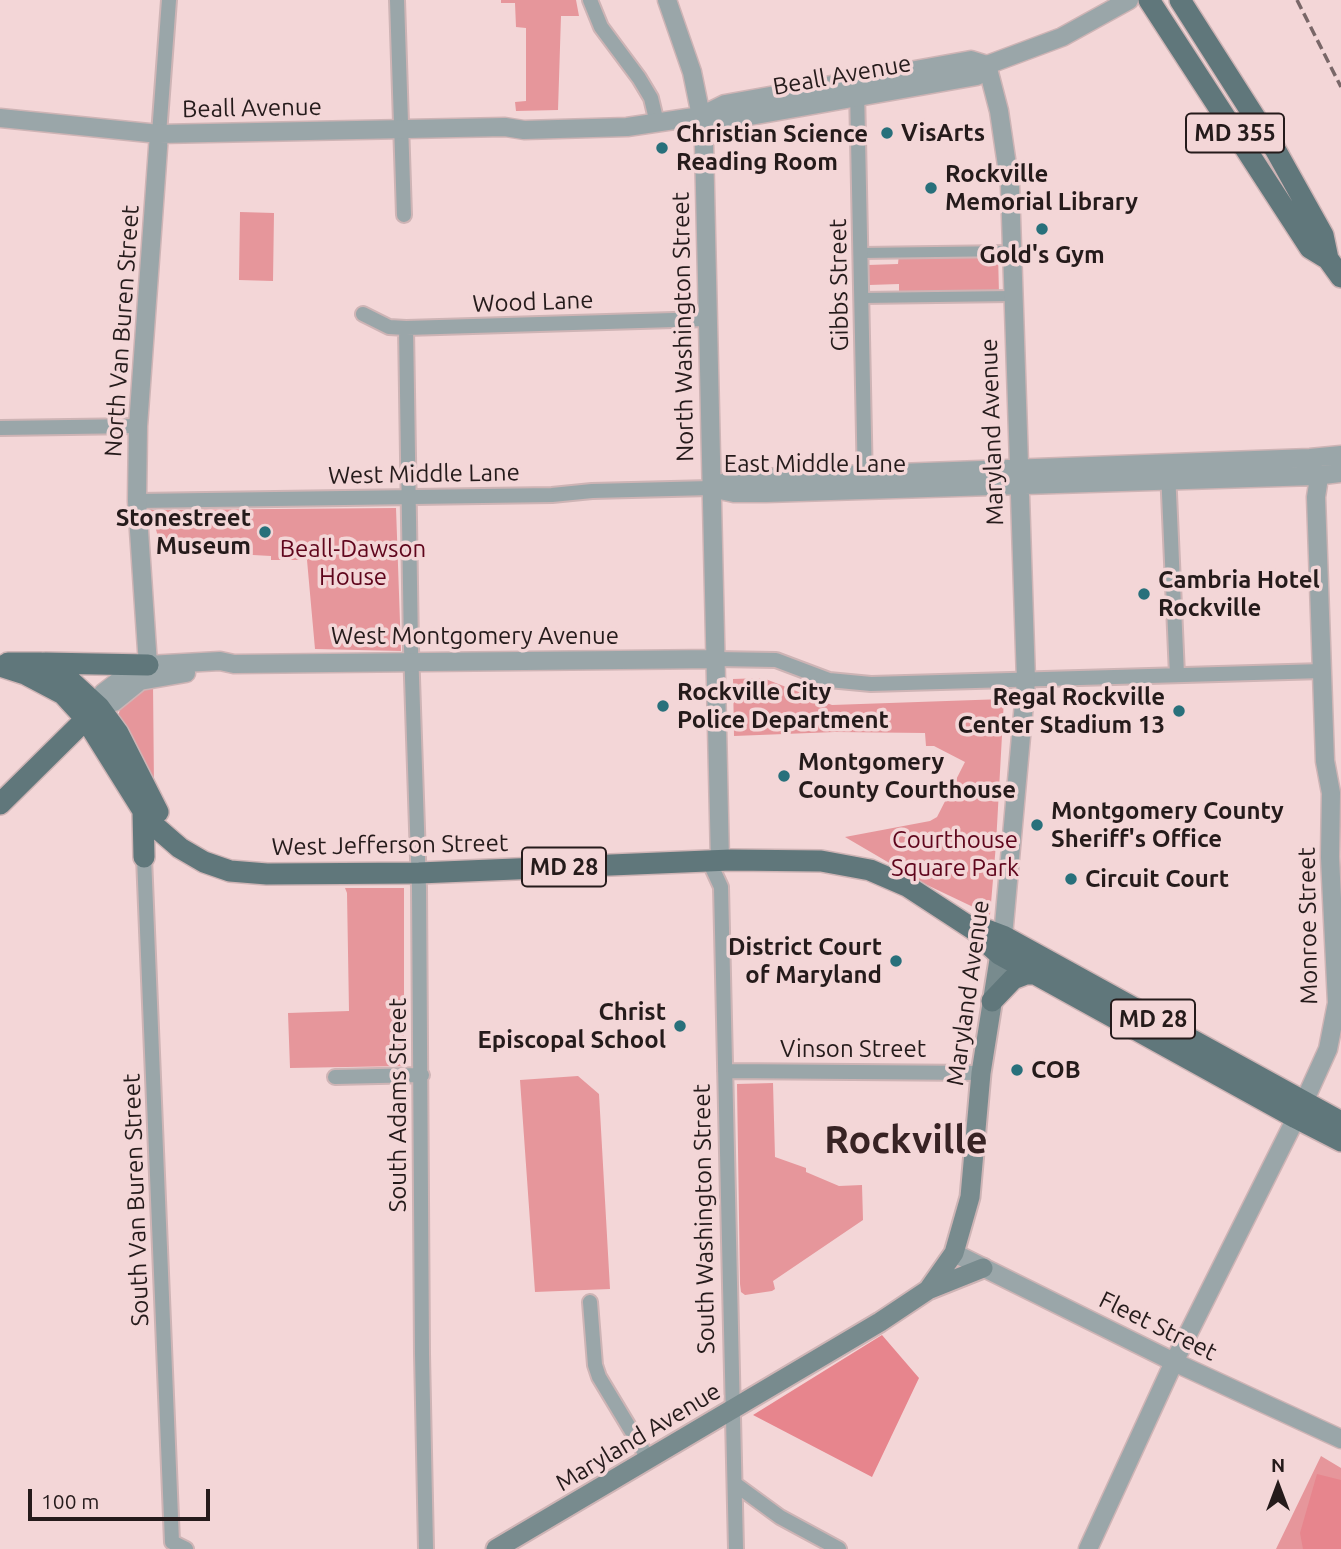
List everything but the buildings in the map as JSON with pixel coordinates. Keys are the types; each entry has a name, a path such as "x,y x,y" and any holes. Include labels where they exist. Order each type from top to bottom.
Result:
{"main road":[{"name":"MD 355","path":"1149,0 1310,248 1328,259 1341,277"},
{"name":"MD 355","path":"1180,0 1275,149 1323,235 1328,259"},
{"path":"41,663 148,665"},
{"name":"West Jefferson Street","path":"0,664 41,663 63,674 92,713 150,822 204,862 230,872 419,873 720,861 821,861 870,870 907,887 979,933 981,938 1001,945"},
{"name":"West Jefferson Street","path":"0,664 63,694 118,733 175,843"},
{"path":"0,804 92,713"},
{"path":"143,811 144,857"},
{"path":"144,857 157,845 175,843"},
{"name":"MD 28","path":"1001,945 1035,974 1300,1110 1341,1122"},
{"name":"MD 28","path":"1001,945 1300,1110 1341,1141"},
{"name":"Maryland Avenue","path":"496,1549 880,1322 928,1290 954,1253 970,1197 981,1073 1001,945"},
{"path":"992,1001 1013,979 1035,974"},
{"path":"928,1290 983,1268"}],"street":[{"name":"North Van Buren Street","path":"148,665 137,501 138,426 169,0"},
{"path":"397,0 404,215"},
{"path":"590,0 601,27 651,98 655,123"},
{"name":"North Washington Street","path":"667,0 690,63 701,116 716,659"},
{"name":"Beall Avenue","path":"0,118 159,134 505,127 525,119 640,117 655,123 701,116 722,121 971,60 988,65 1062,37 1129,0"},
{"name":"Maryland Avenue","path":"988,65 1008,167 1026,681 1001,945"},
{"name":"Gibbs Street","path":"857,89 865,482"},
{"path":"861,253 1011,251"},
{"path":"862,298 1012,296"},
{"name":"Wood Lane","path":"363,314 389,327 406,328 707,319"},
{"name":"South Adams Street","path":"406,328 411,661 419,873 426,1549"},
{"path":"0,428 138,426"},
{"name":"East Middle Lane","path":"1312,467 1341,455"},
{"name":"East Middle Lane","path":"711,488 734,479 865,482 1312,467 1341,473"},
{"name":"Monroe Street","path":"1088,1549 1174,1362 1328,1049 1337,1003 1330,858 1336,793 1325,761 1316,497 1318,484 1312,467"},
{"path":"1169,472 1177,675"},
{"name":"West Middle Lane","path":"137,501 552,495 592,491 711,488"},
{"path":"716,659 776,660 829,680 846,683 1026,681 1323,671"},
{"name":"West Montgomery Avenue","path":"92,713 114,702 140,681 234,664 716,659"},
{"name":"South Washington Street","path":"716,659 736,1549"},
{"name":"West Montgomery Avenue","path":"92,713 103,693 133,670 148,665 220,661 234,664"},
{"name":"South Van Buren Street","path":"144,857 172,1542 186,1549"},
{"name":"South Washington Street","path":"720,861 721,887"},
{"name":"Vinson Street","path":"725,1072 981,1073"},
{"path":"335,1077 422,1075"},
{"name":"Fleet Street","path":"954,1253 1174,1362 1341,1439"},
{"path":"590,1302 595,1365 599,1377 649,1460"},
{"path":"735,1484 780,1517 839,1549"}],"green space":[{"path":"501,0 576,0 579,16 561,16 558,110 516,111 515,102 526,101 526,28 516,27 515,3 501,3"},
{"path":"240,212 274,213 273,281 239,280"},
{"path":"998,252 999,295 899,296 899,284 869,285 868,265 898,264 899,254"},
{"name":"Beall-Dawson House","path":"150,508 396,508 401,651 315,649 307,560 271,560 271,556 235,554 189,542 160,544"},
{"name":"Courthouse Square Park","path":"763,678 832,705 1004,699 990,915 927,885 845,837 930,821 937,817 965,762 934,746 926,746 925,733 835,732 734,736 733,679"},
{"path":"153,684 154,788 118,716 122,703"},
{"path":"345,888 404,888 404,1066 290,1068 288,1013 349,1011"},
{"path":"578,1076 599,1094 610,1289 535,1292 520,1080"},
{"path":"773,1083 775,1157 806,1168 806,1172 839,1186 862,1185 863,1220 773,1281 775,1289 772,1291 745,1295 741,1292 740,1284 737,1084"},
{"path":"1321,1456 1341,1468 1341,1549 1276,1549"}],"shaded area":[{"path":"882,1335 919,1378 872,1477 753,1415"},
{"path":"1317,1474 1341,1480 1341,1549 1303,1549 1300,1533"}],"railway":[{"path":"1297,0 1341,87"}],"place":[{"name":"VisArts","path":"887,133"},
{"name":"Christian Science Reading Room","path":"662,148"},
{"name":"Rockville Memorial Library","path":"931,188"},
{"name":"Gold's Gym","path":"1042,229"},
{"name":"Stonestreet Museum","path":"265,532"},
{"name":"Cambria Hotel Rockville","path":"1144,594"},
{"name":"Rockville City Police Department","path":"663,706"},
{"name":"Regal Rockville Center Stadium 13","path":"1179,711"},
{"name":"Montgomery County Courthouse","path":"784,776"},
{"name":"Montgomery County Sheriff's Office","path":"1037,825"},
{"name":"Circuit Court","path":"1071,879"},
{"name":"District Court of Maryland","path":"896,961"},
{"name":"Christ Episcopal School","path":"680,1026"},
{"name":"COB","path":"1017,1070"}],"district":[{"name":"Rockville","path":"906,1140"}]}
